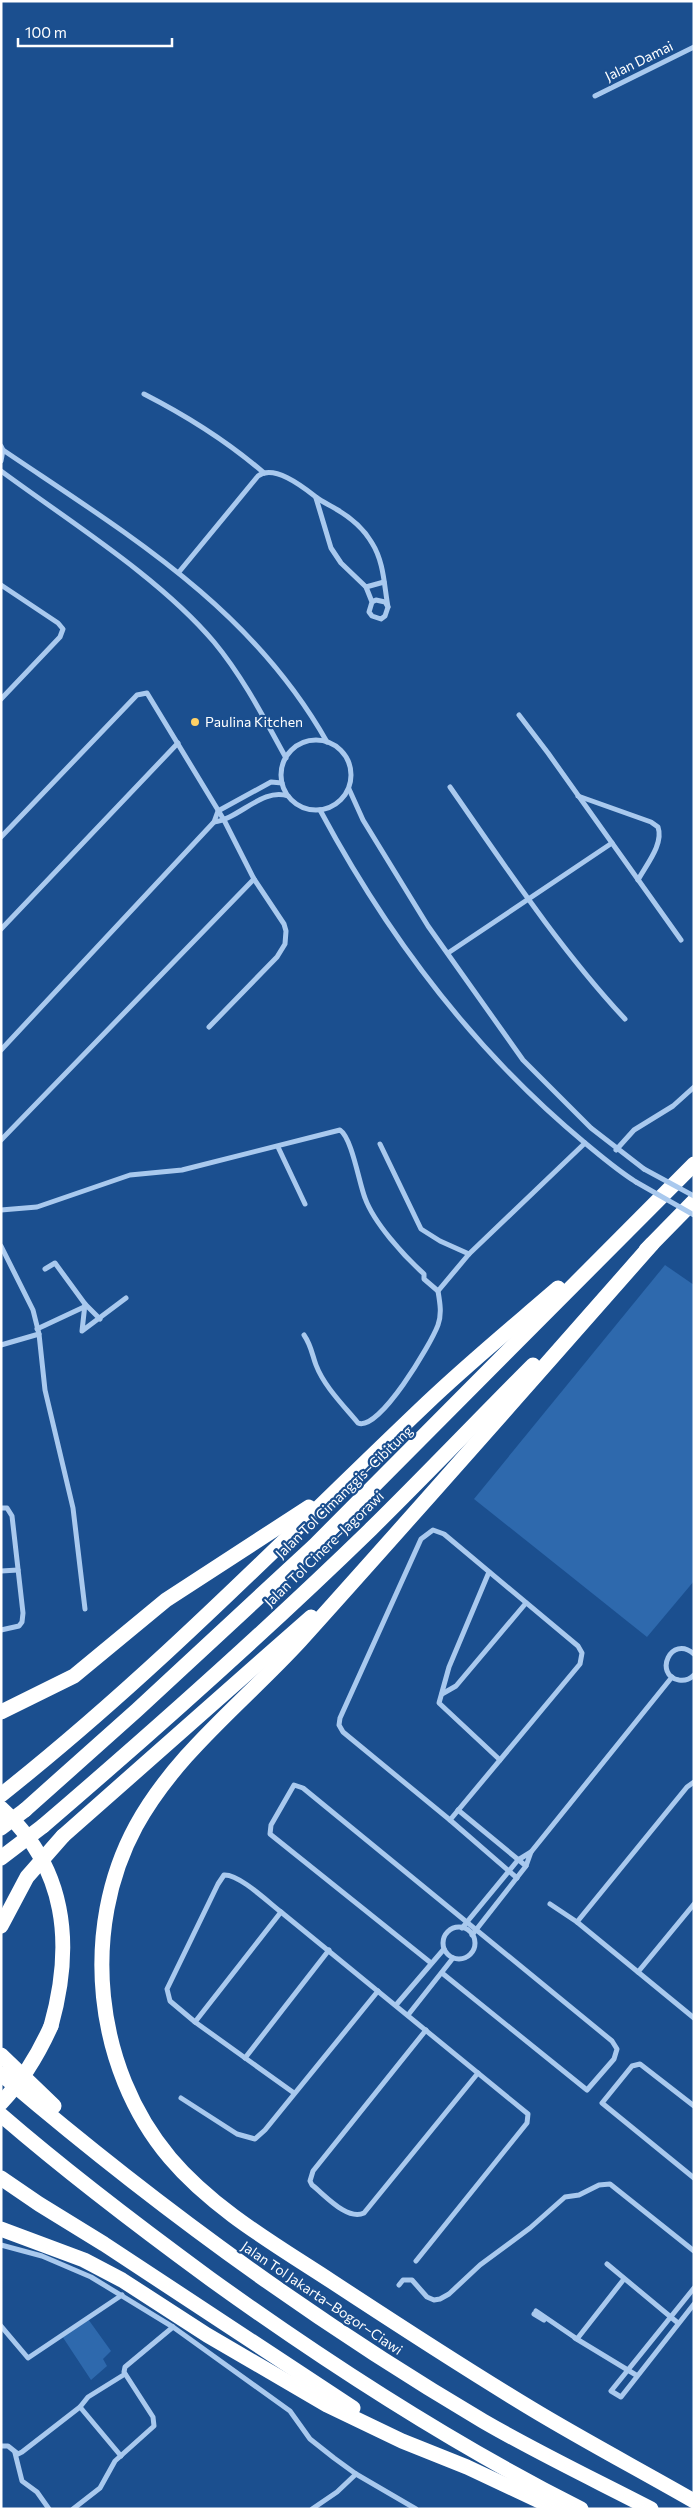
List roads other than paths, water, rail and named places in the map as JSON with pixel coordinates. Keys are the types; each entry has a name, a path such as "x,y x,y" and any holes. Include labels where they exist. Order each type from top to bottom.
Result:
{"highway":[{"name":"Jalan Tol Cimanggis–Cibitung","path":"1,1828 25,1810 137,1710 314,1546 694,1164"},
{"path":"694,1201 652,1244 363,1572 288,1654 199,1742 164,1783 135,1828 115,1878 104,1929 101,1980 102,2001 121,2076 143,2118 169,2157 199,2187 235,2216 415,2336 520,2402 694,2501"},
{"path":"1,2103 16,2088 36,2059 51,2026 60,1993 64,1960 63,1926 54,1888 31,1838 2,1799 194,1629 429,1402 653,1205"},
{"name":"Jalan Tol Cinere–Jagorawi","path":"1,1858 43,1826 157,1728 371,1528 652,1244"},
{"path":"1,1712 74,1676 166,1600 342,1486"},
{"path":"1,1926 27,1877 63,1836 363,1572"},
{"path":"1,2055 55,2108 79,2141"},
{"name":"Jalan Tol Jakarta–Bogor–Ciawi","path":"1,2074 79,2141 292,2299 400,2370 485,2422 651,2509"},
{"path":"1,2115 131,2221 331,2363 433,2427 580,2509"},
{"path":"1,2178 402,2441"},
{"path":"3,2235 84,2260 122,2280 207,2335 327,2405 402,2441 467,2466 548,2505 569,2509"}],"street":[{"name":"Jalan Damai","path":"594,96 694,47"},
{"path":"144,394 189,418 231,446 264,473"},
{"path":"1,461 2,448"},
{"path":"2,448 152,551 219,606 260,648 306,707 327,742"},
{"path":"1,472 143,575 198,625 238,675 286,758"},
{"path":"179,572 258,476 264,473 274,474 307,489 316,498 346,516 368,538 379,558 388,607 386,616 376,619 369,612 372,602 366,588 341,563 331,548 316,498"},
{"path":"366,588 384,582"},
{"path":"1,585 58,623 63,630 60,637 1,699"},
{"path":"372,602 381,600 388,607"},
{"path":"1,837 140,693 148,695 224,820 254,879 284,924 286,932 285,944 271,964 209,1027"},
{"path":"519,715 681,940"},
{"path":"349,789 338,802 320,810 307,809 296,804 288,796 282,782 282,770 286,758 294,749 304,743 315,740 327,742 338,748 346,758 351,770 349,789 363,820 387,862 500,1029 532,1071 577,1116 616,1150 644,1169 694,1196"},
{"path":"1,929 178,743"},
{"path":"1,1050 214,822 218,811 271,782 282,782"},
{"path":"450,787 529,900 594,984 625,1019"},
{"path":"214,822 224,820 278,792 288,796"},
{"path":"577,796 651,822 658,827 658,843 638,880"},
{"path":"320,810 360,881 417,967 519,1085 557,1121 614,1168 694,1215"},
{"path":"448,953 612,843"},
{"path":"1,1140 254,879"},
{"path":"616,1150 634,1130 673,1106 694,1087"},
{"path":"1,1210 37,1207 130,1175 182,1170 278,1147 335,1130 343,1132 365,1198 374,1214 400,1248 424,1274 424,1279 438,1291 441,1312 438,1326 401,1390 376,1417 365,1424 358,1423 331,1391 316,1364 313,1351 304,1335"},
{"path":"438,1291 469,1254 585,1143"},
{"path":"380,1144 421,1229 434,1238 469,1254"},
{"path":"278,1147 305,1204"},
{"path":"1,1246 33,1310 38,1331 46,1390 73,1508 85,1609"},
{"path":"45,1269 55,1263 84,1306 100,1319"},
{"path":"84,1306 82,1332 126,1298"},
{"path":"1,1345 38,1331 84,1306"},
{"path":"1,1508 7,1508 12,1516 22,1622 16,1627 1,1630"},
{"path":"450,1820 580,1664 582,1659 578,1646 444,1534 433,1530 421,1539 340,1718 339,1725 342,1732 450,1820 517,1878"},
{"path":"1,1571 18,1570"},
{"path":"489,1572 449,1667 439,1703 500,1760"},
{"path":"442,1694 456,1686 526,1603"},
{"path":"693,1652 684,1648 671,1653 666,1666 672,1677 685,1680 694,1675"},
{"path":"472,1935 526,1866 531,1852 672,1677"},
{"path":"577,1922 687,1787 694,1782"},
{"path":"431,1963 270,1834 271,1826 291,1787 297,1784 304,1788 612,2041 617,2049 614,2059 587,2090 442,1973"},
{"path":"458,1810 526,1866"},
{"path":"462,1928 518,1860 531,1852"},
{"path":"294,2093 195,2022 170,2001 167,1989 224,1875 234,1877 281,1912 478,2074 525,2110 529,2119 416,2261"},
{"path":"550,1904 577,1922 693,2016"},
{"path":"638,1972 694,1904"},
{"path":"195,2022 281,1912"},
{"path":"454,1928 462,1928 472,1935 474,1942 473,1950 468,1956 461,1959 453,1958 444,1949 443,1940 447,1933 454,1928"},
{"path":"396,2005 444,1949"},
{"path":"245,2058 329,1950"},
{"path":"408,2015 453,1958"},
{"path":"181,2098 238,2134 255,2139 265,2130 378,1991"},
{"path":"426,2030 313,2171 310,2181 312,2185 348,2213 359,2216 364,2214 478,2074"},
{"path":"694,2106 640,2064 632,2066 602,2103 694,2178"},
{"path":"399,2285 403,2280 412,2280 427,2297 434,2300 440,2299 449,2294 480,2265 530,2228 565,2197 579,2195 604,2183 610,2184 694,2251"},
{"path":"3,2235 122,2294 173,2327 290,2411 310,2439 356,2474 416,2509"},
{"path":"607,2264 678,2323"},
{"path":"577,2339 624,2279"},
{"path":"694,2288 611,2391 622,2397 636,2375 694,2304"},
{"path":"1,2326 28,2358 122,2294"},
{"path":"535,2313 636,2375"},
{"path":"15,2453 22,2452 80,2406 88,2397 124,2374 126,2367 173,2327"},
{"path":"72,2509 103,2484 110,2468 152,2429 155,2423 124,2374"},
{"path":"80,2406 121,2456"},
{"path":"1,2446 8,2446 15,2453 22,2481 37,2492 49,2509"},
{"path":"312,2509 337,2492 356,2474"}],"place":[{"name":"Paulina Kitchen","path":"195,722"}]}
